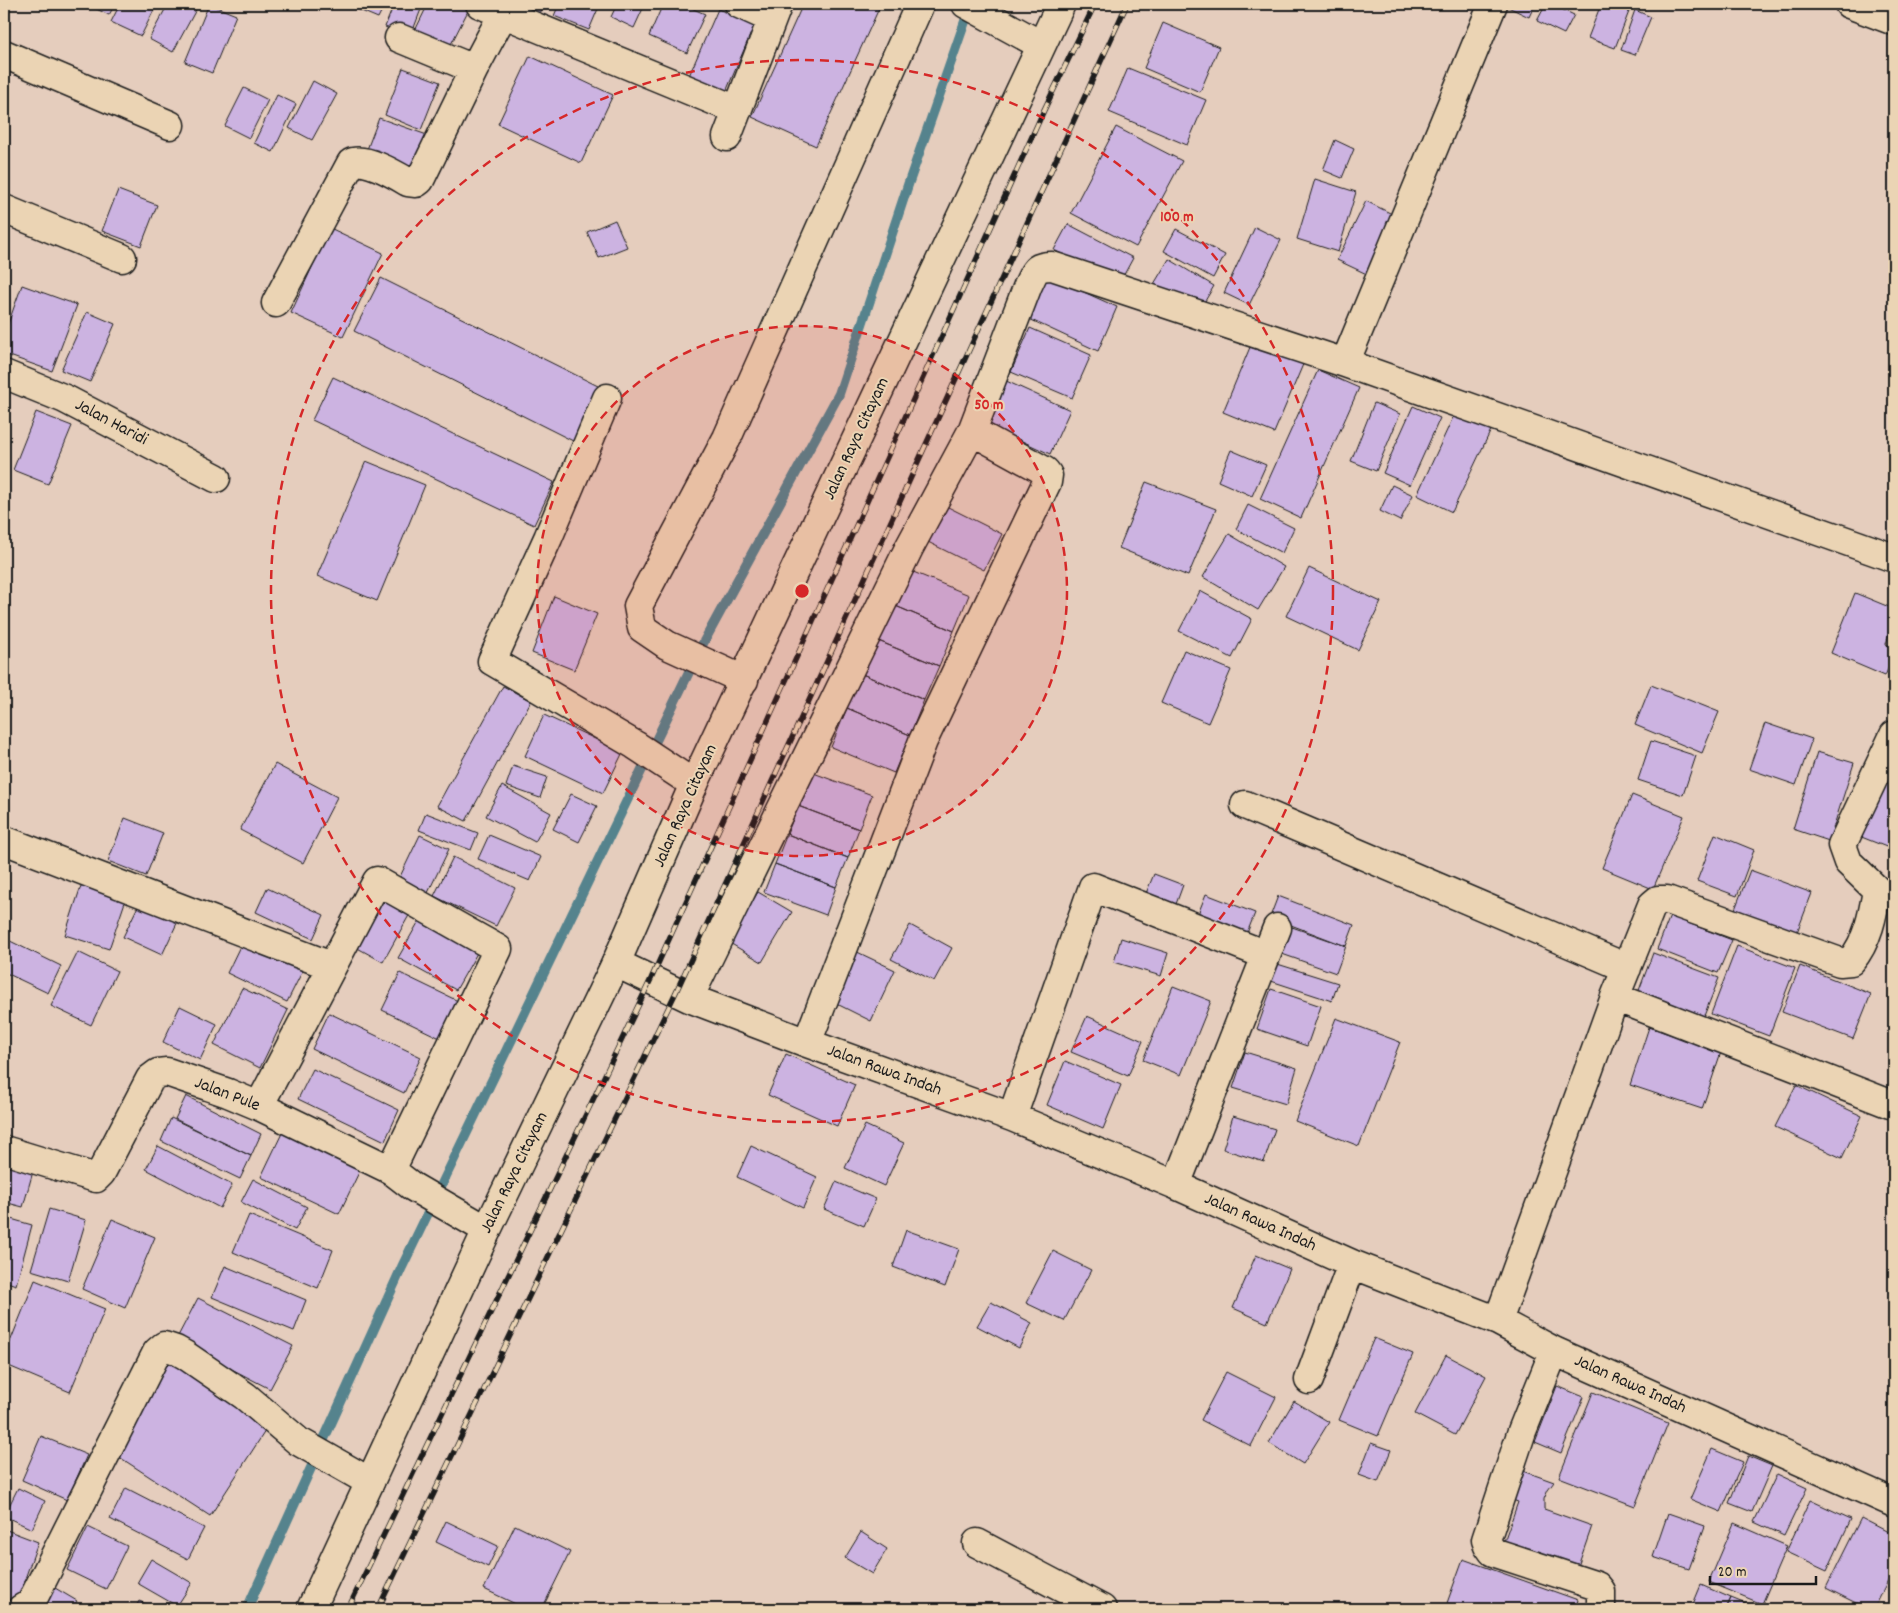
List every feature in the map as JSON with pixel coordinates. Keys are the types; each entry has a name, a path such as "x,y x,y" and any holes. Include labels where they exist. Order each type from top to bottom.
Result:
{"street":[{"path":"727,137 775,11 739,4"},
{"path":"744,680 667,645 642,628 638,606 727,438 920,4"},
{"path":"966,4 1041,46"},
{"name":"Jalan Raya Citayam","path":"311,1609 487,1230 616,963 694,784 1061,4"},
{"path":"1345,362 1494,4"},
{"path":"1849,4 1894,20"},
{"path":"276,303 351,163 354,161 367,162 408,182 416,183 420,180 474,68 492,9 737,110"},
{"path":"399,38 474,68"},
{"path":"4,54 170,125"},
{"path":"4,209 122,258"},
{"path":"689,998 909,548 972,431 1028,286 1035,270 1040,266 1052,266 1345,362 1894,558"},
{"name":"Jalan Haridi","path":"4,374 66,399 216,478"},
{"path":"606,398 548,538 492,661 635,745 694,784"},
{"path":"807,1043 923,742 1047,482 1048,475 1045,471 972,431"},
{"path":"1498,1321 1616,997 1652,905 1658,900 1667,900 1840,962 1851,961 1857,954 1872,920 1877,890 1848,862 1842,844 1894,735"},
{"path":"1245,805 1627,968"},
{"path":"4,840 331,966"},
{"path":"259,1106 331,966 378,881 498,949 391,1170"},
{"path":"1012,1117 1093,888 1266,955"},
{"path":"1176,1185 1277,928"},
{"name":"Jalan Rawa Indah","path":"616,963 689,998 1012,1117 1176,1185 1352,1264 1498,1321 1554,1351 1894,1503"},
{"path":"1616,997 1890,1104"},
{"name":"Jalan Pule","path":"4,1150 96,1178 101,1173 150,1079 158,1072 167,1072 259,1106 391,1170 413,1187 487,1230"},
{"path":"1309,1380 1352,1264"},
{"path":"21,1609 31,1603 159,1349 164,1346 185,1355 245,1396 298,1441 370,1482"},
{"path":"1554,1351 1522,1431 1486,1540 1493,1552 1597,1586 1602,1591 1601,1609"},
{"path":"977,1543 1102,1609"}],"building":[{"path":"86,4 115,4 109,15"},
{"path":"120,4 157,4 141,36 111,22"},
{"path":"168,4 199,4 173,52 149,39"},
{"path":"209,4 236,15 212,73 185,62"},
{"path":"361,4 385,4 378,18 359,10"},
{"path":"394,4 423,4 410,38 385,27"},
{"path":"428,4 463,4 470,7 445,56 411,39"},
{"path":"512,4 543,4 538,16"},
{"path":"559,4 600,4 589,30 554,16"},
{"path":"617,4 645,4 634,28 611,17"},
{"path":"663,4 682,4 705,14 687,53 649,36"},
{"path":"803,4 881,4 816,146 752,117"},
{"path":"1508,4 1535,4 1529,17 1506,6"},
{"path":"1546,4 1551,4 1574,15 1564,34 1537,21"},
{"path":"1601,4 1614,4 1630,9 1615,48 1588,38"},
{"path":"718,9 755,24 722,101 685,85"},
{"path":"1635,10 1651,17 1635,55 1621,50"},
{"path":"1163,23 1219,47 1200,92 1144,68"},
{"path":"530,56 613,95 581,163 498,124"},
{"path":"403,68 440,82 421,130 385,115"},
{"path":"1128,68 1206,100 1187,145 1109,112"},
{"path":"313,81 337,94 312,140 289,128"},
{"path":"244,88 268,100 249,138 225,126"},
{"path":"277,95 296,104 273,152 254,143"},
{"path":"379,118 427,135 414,170 366,152"},
{"path":"1116,127 1182,161 1136,247 1071,213"},
{"path":"1335,140 1354,149 1342,178 1323,170"},
{"path":"1315,179 1356,192 1338,252 1297,239"},
{"path":"118,190 157,205 141,246 102,231"},
{"path":"1366,201 1402,219 1373,277 1337,260"},
{"path":"615,220 627,247 599,258 587,232"},
{"path":"1068,224 1133,258 1119,284 1054,250"},
{"path":"1255,227 1281,240 1249,305 1224,293"},
{"path":"330,228 383,253 343,337 291,313"},
{"path":"1176,229 1225,255 1213,278 1164,251"},
{"path":"1169,259 1214,286 1199,311 1154,284"},
{"path":"1046,275 1117,307 1098,351 1027,318"},
{"path":"381,278 608,391 581,445 354,331"},
{"path":"22,285 77,305 52,371 4,354 4,335"},
{"path":"87,312 115,324 90,382 61,370"},
{"path":"1030,328 1091,355 1072,398 1011,372"},
{"path":"1253,340 1304,362 1274,433 1223,412"},
{"path":"1318,370 1359,388 1301,518 1260,499"},
{"path":"333,377 554,482 534,525 312,420"},
{"path":"1004,380 1070,410 1050,454 983,423"},
{"path":"1374,403 1400,414 1376,471 1351,461"},
{"path":"1413,406 1440,418 1410,485 1383,473"},
{"path":"36,412 72,426 48,484 13,470"},
{"path":"1455,413 1491,430 1452,512 1417,495"},
{"path":"1231,450 1266,465 1252,496 1218,481"},
{"path":"366,461 425,485 377,601 317,576"},
{"path":"1146,482 1216,509 1188,576 1119,548"},
{"path":"1392,485 1413,495 1400,521 1380,511"},
{"path":"940,503 1002,534 984,570 922,539"},
{"path":"1248,505 1294,528 1282,553 1236,529"},
{"path":"1229,534 1284,567 1258,610 1203,577"},
{"path":"1309,568 1381,602 1358,650 1286,616"},
{"path":"906,569 969,595 954,631 891,604"},
{"path":"1200,591 1252,619 1232,658 1179,631"},
{"path":"1855,593 1894,609 1894,617 1886,644 1894,649 1894,655 1885,676 1831,653"},
{"path":"554,596 597,614 574,670 532,653"},
{"path":"891,604 954,631 939,666 876,640"},
{"path":"876,640 939,666 924,700 862,674"},
{"path":"1184,650 1231,670 1208,723 1161,703"},
{"path":"862,674 924,700 910,735 847,708"},
{"path":"1651,685 1719,712 1702,753 1635,725"},
{"path":"503,686 531,701 466,821 437,806"},
{"path":"847,708 910,735 894,773 831,747"},
{"path":"544,715 623,752 603,793 525,756"},
{"path":"1765,723 1812,739 1796,785 1749,769"},
{"path":"1651,741 1696,756 1683,795 1638,780"},
{"path":"1817,752 1854,763 1829,841 1793,829"},
{"path":"275,764 337,797 303,863 240,830"},
{"path":"513,766 547,777 540,798 506,786"},
{"path":"811,772 872,795 859,829 798,806"},
{"path":"1879,781 1894,787 1894,850 1859,836"},
{"path":"502,786 551,813 535,842 486,816"},
{"path":"571,794 597,806 579,842 553,829"},
{"path":"1632,795 1684,816 1653,889 1602,868"},
{"path":"798,806 859,829 848,858 787,834"},
{"path":"426,813 478,833 471,850 419,830"},
{"path":"125,818 163,833 146,876 108,861"},
{"path":"787,834 848,858 836,887 775,864"},
{"path":"1715,834 1754,850 1737,896 1697,881"},
{"path":"420,835 449,849 425,899 396,885"},
{"path":"489,835 541,857 530,881 478,859"},
{"path":"453,857 515,888 496,926 434,896"},
{"path":"775,864 836,887 826,915 764,892"},
{"path":"1750,870 1812,893 1794,940 1732,917"},
{"path":"1894,873 1894,911 1882,906"},
{"path":"1154,874 1183,885 1172,915 1142,903"},
{"path":"82,883 126,899 109,949 65,935"},
{"path":"267,888 324,915 313,939 256,912"},
{"path":"758,892 792,912 762,962 728,942"},
{"path":"381,894 412,910 383,962 352,945"},
{"path":"1206,894 1255,913 1243,943 1194,924"},
{"path":"1278,896 1354,925 1346,946 1270,917"},
{"path":"140,902 178,921 162,955 123,937"},
{"path":"423,914 481,946 456,990 398,958"},
{"path":"1670,916 1732,940 1718,973 1657,949"},
{"path":"910,925 952,948 934,981 891,959"},
{"path":"1292,927 1346,946 1336,973 1282,954"},
{"path":"4,938 61,966 48,993 4,972"},
{"path":"1121,938 1168,953 1161,976 1114,962"},
{"path":"242,942 303,970 287,1002 227,973"},
{"path":"1737,946 1795,968 1769,1036 1711,1014"},
{"path":"853,950 895,970 871,1021 829,1000"},
{"path":"78,952 117,971 91,1025 51,1006"},
{"path":"1653,953 1719,978 1700,1026 1635,1001"},
{"path":"1271,962 1338,983 1332,1001 1265,979"},
{"path":"1800,966 1871,994 1853,1039 1782,1012"},
{"path":"400,973 458,1001 440,1038 382,1010"},
{"path":"1173,986 1211,1001 1181,1075 1143,1060"},
{"path":"242,988 288,1010 260,1068 214,1045"},
{"path":"1271,989 1321,1006 1307,1046 1257,1029"},
{"path":"180,1006 217,1024 200,1060 163,1042"},
{"path":"329,1013 421,1057 404,1093 312,1049"},
{"path":"1087,1016 1143,1041 1128,1076 1071,1052"},
{"path":"1336,1018 1400,1042 1359,1146 1295,1121"},
{"path":"1649,1027 1721,1052 1702,1109 1630,1085"},
{"path":"1245,1052 1297,1068 1286,1104 1233,1088"},
{"path":"786,1054 855,1085 837,1126 768,1095"},
{"path":"1065,1061 1121,1085 1103,1129 1047,1105"},
{"path":"313,1069 399,1110 385,1141 298,1099"},
{"path":"1796,1085 1862,1116 1842,1158 1775,1127"},
{"path":"186,1096 261,1134 251,1156 175,1119"},
{"path":"1233,1116 1275,1129 1264,1162 1223,1149"},
{"path":"171,1118 251,1156 240,1179 161,1141"},
{"path":"865,1125 904,1143 884,1186 845,1168"},
{"path":"284,1129 362,1166 339,1214 261,1177"},
{"path":"158,1146 232,1185 220,1208 146,1169"},
{"path":"751,1146 817,1177 803,1208 737,1177"},
{"path":"4,1160 34,1168 23,1207 4,1202"},
{"path":"253,1179 307,1207 295,1230 241,1202"},
{"path":"836,1182 876,1199 864,1226 824,1209"},
{"path":"49,1209 86,1220 68,1281 31,1270"},
{"path":"249,1215 333,1250 318,1288 233,1252"},
{"path":"4,1217 32,1225 16,1285 4,1281"},
{"path":"112,1219 155,1237 125,1308 82,1289"},
{"path":"906,1230 959,1249 945,1287 893,1267"},
{"path":"1053,1251 1091,1270 1064,1321 1026,1303"},
{"path":"1256,1255 1290,1269 1267,1323 1233,1308"},
{"path":"225,1266 306,1300 294,1331 212,1297"},
{"path":"35,1280 105,1309 70,1392 4,1364 4,1357"},
{"path":"198,1298 293,1346 270,1389 176,1340"},
{"path":"991,1302 1032,1323 1019,1348 977,1326"},
{"path":"1374,1338 1413,1354 1378,1436 1339,1420"},
{"path":"1446,1355 1486,1376 1455,1435 1415,1414"},
{"path":"169,1361 269,1425 210,1516 110,1451"},
{"path":"1226,1372 1276,1397 1251,1446 1201,1420"},
{"path":"1557,1386 1584,1397 1561,1453 1535,1442"},
{"path":"1593,1392 1668,1423 1635,1506 1559,1477"},
{"path":"1294,1401 1329,1422 1303,1464 1269,1443"},
{"path":"41,1436 87,1455 67,1500 22,1480"},
{"path":"1371,1443 1391,1450 1378,1482 1359,1475"},
{"path":"1712,1449 1743,1462 1721,1512 1690,1499"},
{"path":"1748,1456 1772,1466 1752,1512 1729,1503"},
{"path":"1515,1468 1554,1482 1544,1499 1544,1509 1592,1526 1575,1575 1501,1550 1518,1502 1504,1497"},
{"path":"1777,1474 1807,1488 1784,1536 1754,1522"},
{"path":"18,1488 45,1501 32,1529 4,1516"},
{"path":"126,1488 204,1528 188,1559 110,1519"},
{"path":"1810,1500 1851,1519 1827,1571 1786,1552"},
{"path":"1668,1513 1705,1526 1689,1569 1653,1557"},
{"path":"1861,1518 1894,1535 1894,1569 1874,1609 1868,1609 1826,1588"},
{"path":"446,1521 498,1546 488,1567 436,1542"},
{"path":"1734,1523 1787,1546 1762,1604 1709,1582"},
{"path":"515,1525 570,1552 542,1609 526,1609 484,1589"},
{"path":"88,1527 127,1546 106,1589 67,1570"},
{"path":"4,1529 38,1542 15,1607 4,1603"},
{"path":"861,1532 887,1549 872,1574 845,1558"},
{"path":"151,1559 192,1583 177,1606 137,1583"},
{"path":"1463,1559 1578,1600 1575,1609 1464,1609 1447,1603"},
{"path":"1701,1585 1731,1598 1726,1609 1691,1609"},
{"path":"55,1588 77,1601 72,1609 42,1609"},
{"path":"1731,1598 1758,1609 1726,1609"},
{"path":"139,1601 158,1609 135,1609"}],"waterway":[{"path":"247,1609 402,1267 701,647 839,394 909,182 970,7"}],"railway":[{"path":"348,1609 651,979 1044,110 1095,4"},
{"path":"378,1609 676,992 1127,4"}]}
